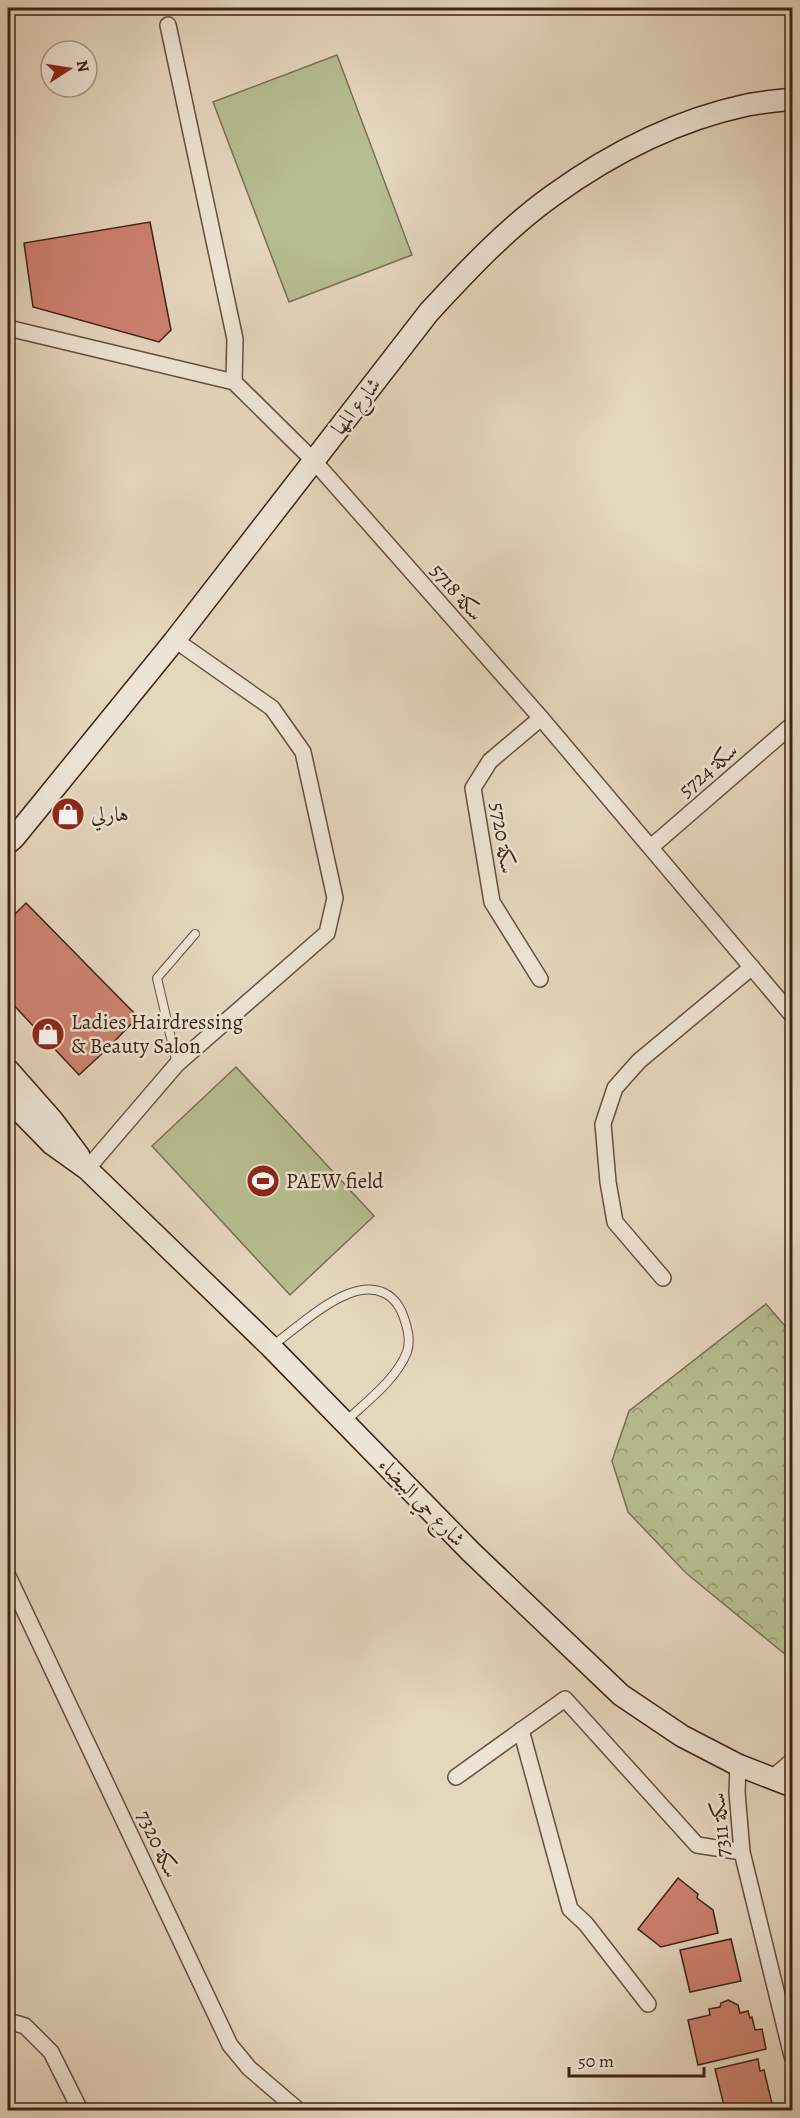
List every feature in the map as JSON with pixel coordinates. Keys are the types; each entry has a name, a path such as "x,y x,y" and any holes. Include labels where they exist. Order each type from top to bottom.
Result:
{"main road":[{"name":"شارع المها","path":"10,845 176,640 429,312 474,264 552,196 644,140 693,121 746,105 792,99"},
{"path":"8,1070 53,1121 87,1169"},
{"path":"8,1099 52,1144 87,1169"},
{"name":"شارع حي البيضاء","path":"87,1169 271,1347 471,1552 621,1695 682,1736 738,1765 792,1786"}],"street":[{"path":"8,328 234,382 236,339 168,25"},
{"name":"سكة 5718","path":"234,382 313,460 541,718 792,1015"},
{"path":"87,1169 177,1064 327,933 335,898 303,752 272,708 176,640"},
{"name":"سكة 5720","path":"540,979 492,902 473,788 490,761 541,718"},
{"name":"سكة 5724","path":"651,847 792,725"},
{"path":"663,1278 615,1222 608,1182 603,1124 615,1088 639,1061 752,967"},
{"name":"سكة 7320","path":"8,1576 230,2045 249,2068 298,2110"},
{"path":"456,1777 566,1699 697,1845 742,1852"},
{"path":"521,1730 570,1909 586,1924 648,2004"},
{"path":"771,1779 792,1761"},
{"name":"سكة 7311","path":"738,1765 736,1792 742,1852 788,2022 792,2056"},
{"path":"8,2021 25,2026 51,2052 80,2110"}],"lane":[{"path":"177,1064 157,978 195,934"},
{"path":"271,1347 327,1306 349,1293 376,1289 393,1297 401,1307 408,1329 408,1351 390,1378 345,1422"}],"green space":[{"path":"337,55 412,255 289,302 213,102"},
{"name":"PAEW field","path":"236,1067 374,1216 290,1295 152,1146"},
{"path":"766,1304 792,1334 792,1660 686,1573 628,1512 612,1461 629,1411"}],"building":[{"path":"150,222 171,330 159,342 33,307 24,243"},
{"path":"26,903 138,1017 79,1075 8,999 8,921"},
{"path":"678,1878 698,1894 697,1898 713,1910 718,1933 661,1947 638,1929"},
{"path":"731,1939 741,1981 690,1992 680,1950"},
{"path":"728,2000 738,2005 740,2013 748,2011 755,2030 762,2029 766,2049 698,2065 688,2020 710,2015 709,2009 720,2007 721,2003"},
{"path":"758,2059 760,2071 764,2070 772,2104 768,2105 769,2110 725,2110 715,2069"}],"place":[{"name":"هارلي","path":"68,814"},
{"name":"Ladies Hairdressing & Beauty Salon","path":"48,1034"},
{"name":"PAEW field","path":"263,1181"}]}
